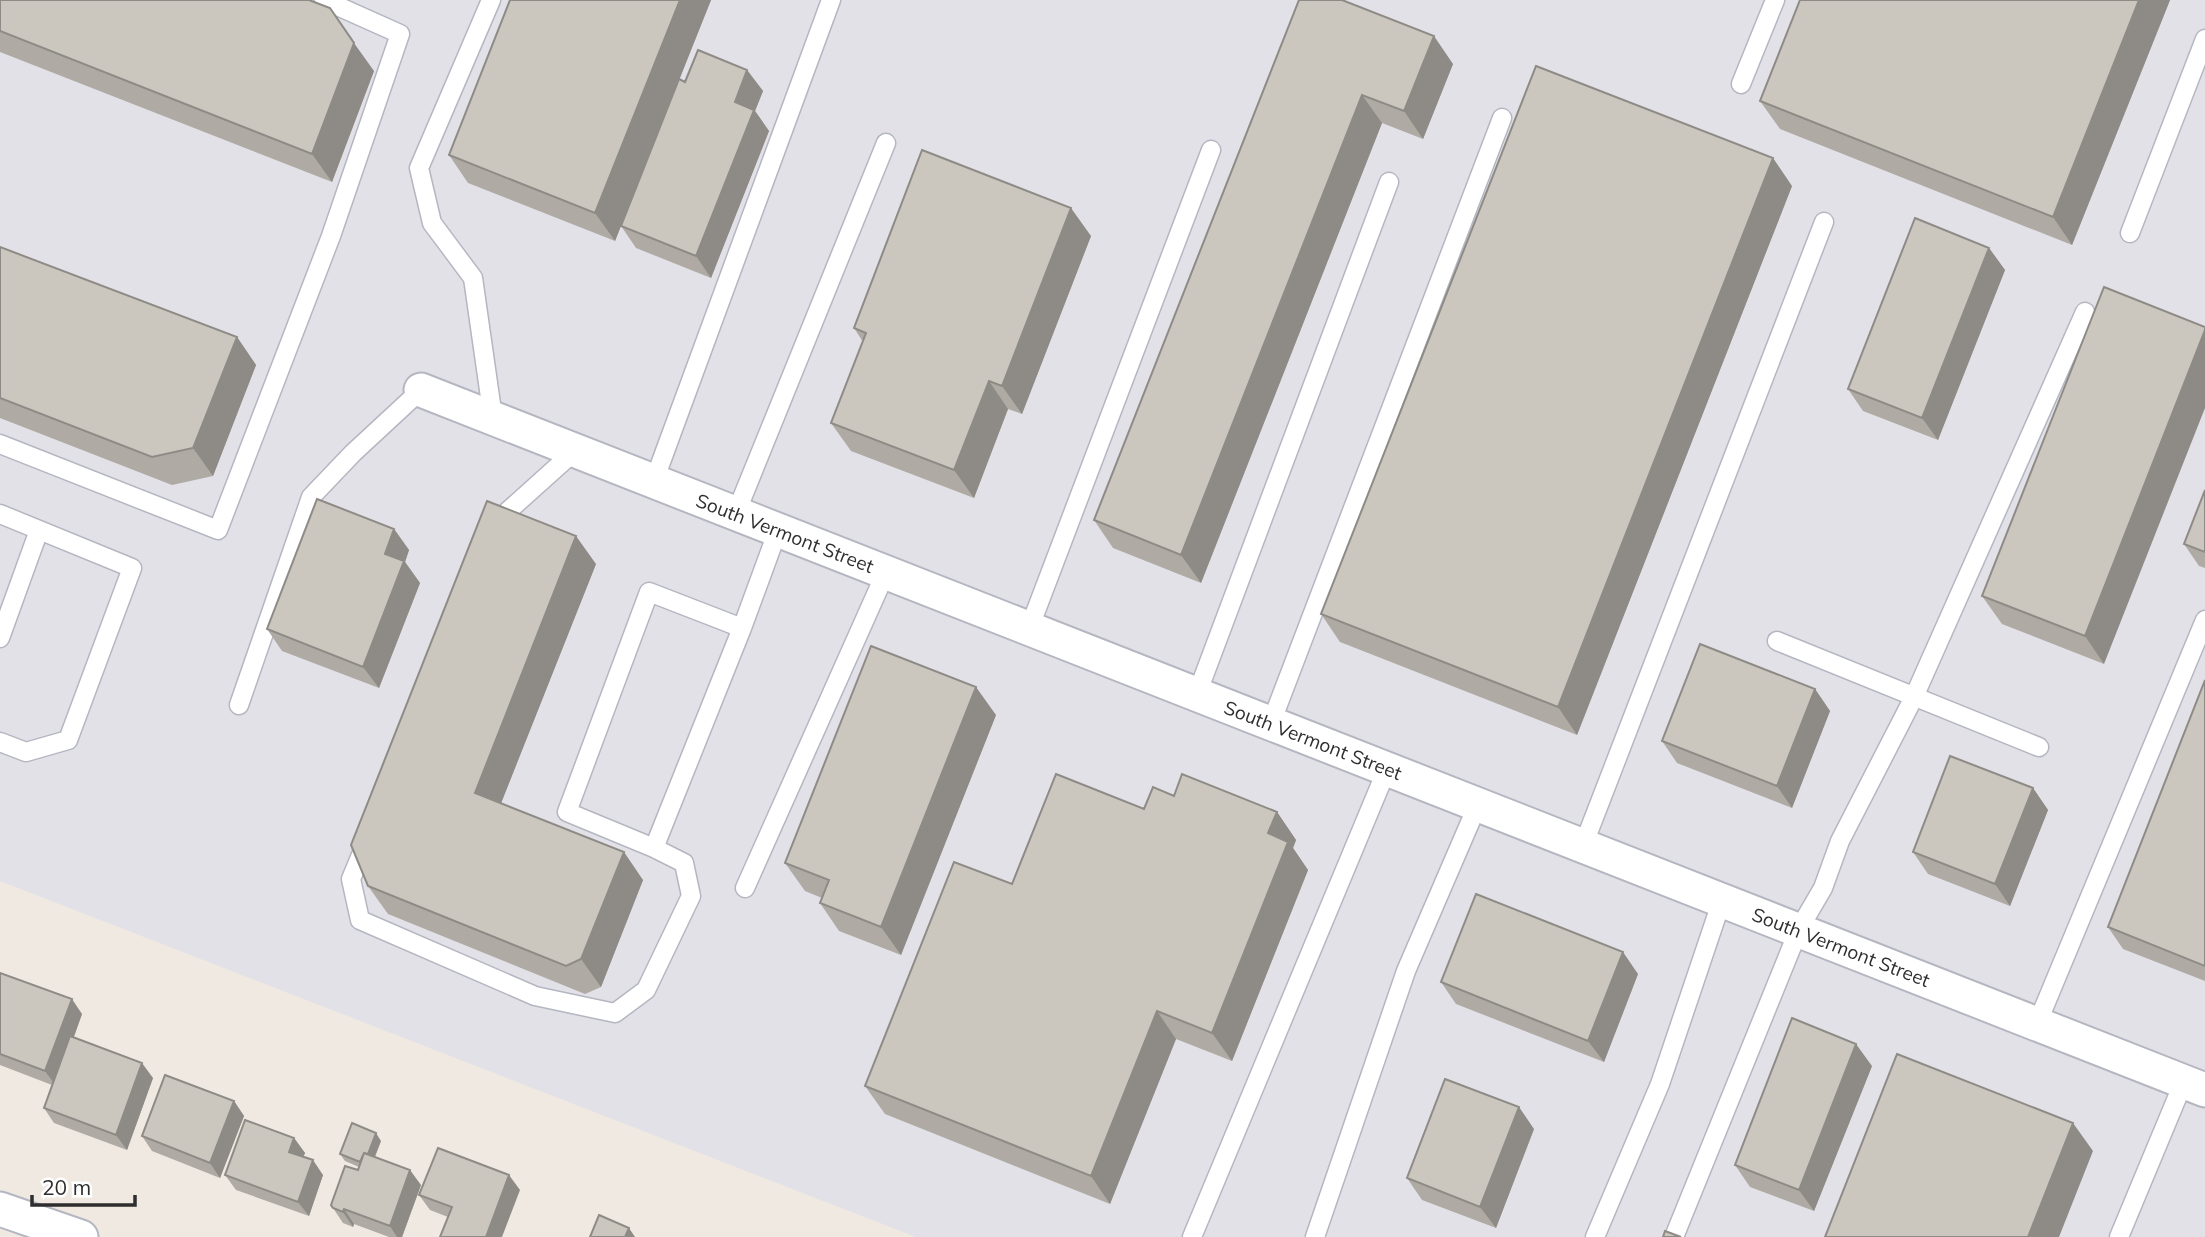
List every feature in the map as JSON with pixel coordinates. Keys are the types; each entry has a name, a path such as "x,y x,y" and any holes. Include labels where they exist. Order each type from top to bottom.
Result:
{"street":[{"name":"South Vermont Street","path":"421,390 2194,1086"},
{"path":"0,1209 81,1237"}],"lane":[{"path":"0,444 218,530 331,236 400,34 324,0"},
{"path":"491,0 419,168 432,223 473,278 493,418"},
{"path":"654,481 831,0"},
{"path":"1741,84 1775,0"},
{"path":"2130,233 2205,39"},
{"path":"1271,723 1502,118"},
{"path":"736,513 886,143"},
{"path":"1029,629 1211,150"},
{"path":"1197,694 1389,182"},
{"path":"1583,846 1824,222"},
{"path":"1674,1237 1799,929 1823,888 1840,841 1914,697 2085,312"},
{"path":"239,705 311,497 353,453 421,390"},
{"path":"488,545 498,520 576,450"},
{"path":"0,514 132,568 68,740 26,752 0,742"},
{"path":"0,638 39,530"},
{"path":"654,848 778,530"},
{"path":"745,888 886,572"},
{"path":"372,827 351,879 360,920 535,996 615,1013 646,990 691,896 684,863 567,812 649,592 742,628"},
{"path":"2037,1024 2205,620"},
{"path":"1777,640 2039,747"},
{"path":"1192,1237 1387,769"},
{"path":"1315,1237 1406,971 1478,804"},
{"path":"1595,1237 1660,1084 1722,900"},
{"path":"2119,1237 2194,1086"}],"shaded area":[{"path":"0,0 2205,0 2205,1237 916,1237 0,881"}],"building":[{"path":"0,0 309,0 330,8 354,43 312,154 0,31"},
{"path":"510,0 680,0 595,213 449,155"},
{"path":"1299,0 1342,0 1434,36 1404,111 1362,95 1181,555 1094,520"},
{"path":"1800,0 2139,0 2053,217 1760,101"},
{"path":"698,50 747,70 735,102 754,110 696,256 621,226 679,79 685,82"},
{"path":"1536,66 1773,158 1558,707 1321,614"},
{"path":"922,150 1071,208 1002,386 989,381 954,470 831,423 866,333 854,328"},
{"path":"1915,218 1989,248 1922,418 1848,389"},
{"path":"0,247 237,337 193,448 152,457 0,398"},
{"path":"2104,287 2205,327 2205,330 2085,636 1982,596"},
{"path":"2205,490 2205,552 2184,544"},
{"path":"317,499 394,529 385,554 404,561 363,667 267,629"},
{"path":"487,501 576,536 475,793 624,852 581,959 566,966 368,886 351,845"},
{"path":"1700,644 1815,689 1777,786 1662,741"},
{"path":"871,646 976,687 881,927 820,903 829,880 785,863"},
{"path":"2205,680 2205,966 2108,927"},
{"path":"1950,756 2033,788 1995,884 1913,852"},
{"path":"1056,774 1144,809 1153,787 1174,796 1182,774 1277,812 1268,833 1288,842 1212,1033 1157,1011 1091,1176 865,1086 954,862 1012,884"},
{"path":"1476,894 1623,952 1588,1041 1441,982"},
{"path":"0,973 72,999 45,1071 0,1054"},
{"path":"1792,1018 1856,1044 1799,1190 1735,1165"},
{"path":"70,1036 142,1063 116,1135 44,1108"},
{"path":"1897,1054 2073,1123 2028,1237 1825,1237"},
{"path":"165,1075 234,1101 210,1163 142,1136"},
{"path":"1445,1079 1519,1107 1480,1207 1407,1178"},
{"path":"245,1120 294,1138 289,1152 313,1160 298,1202 225,1175"},
{"path":"352,1123 376,1133 368,1154 364,1153 360,1162 340,1154"},
{"path":"438,1148 509,1175 486,1237 440,1237 452,1207 419,1195"},
{"path":"364,1153 410,1170 390,1226 344,1209 343,1212 331,1205 345,1166 358,1170"},
{"path":"599,1215 629,1228 625,1237 590,1237"},
{"path":"1665,1231 1681,1237 1663,1237"}]}
